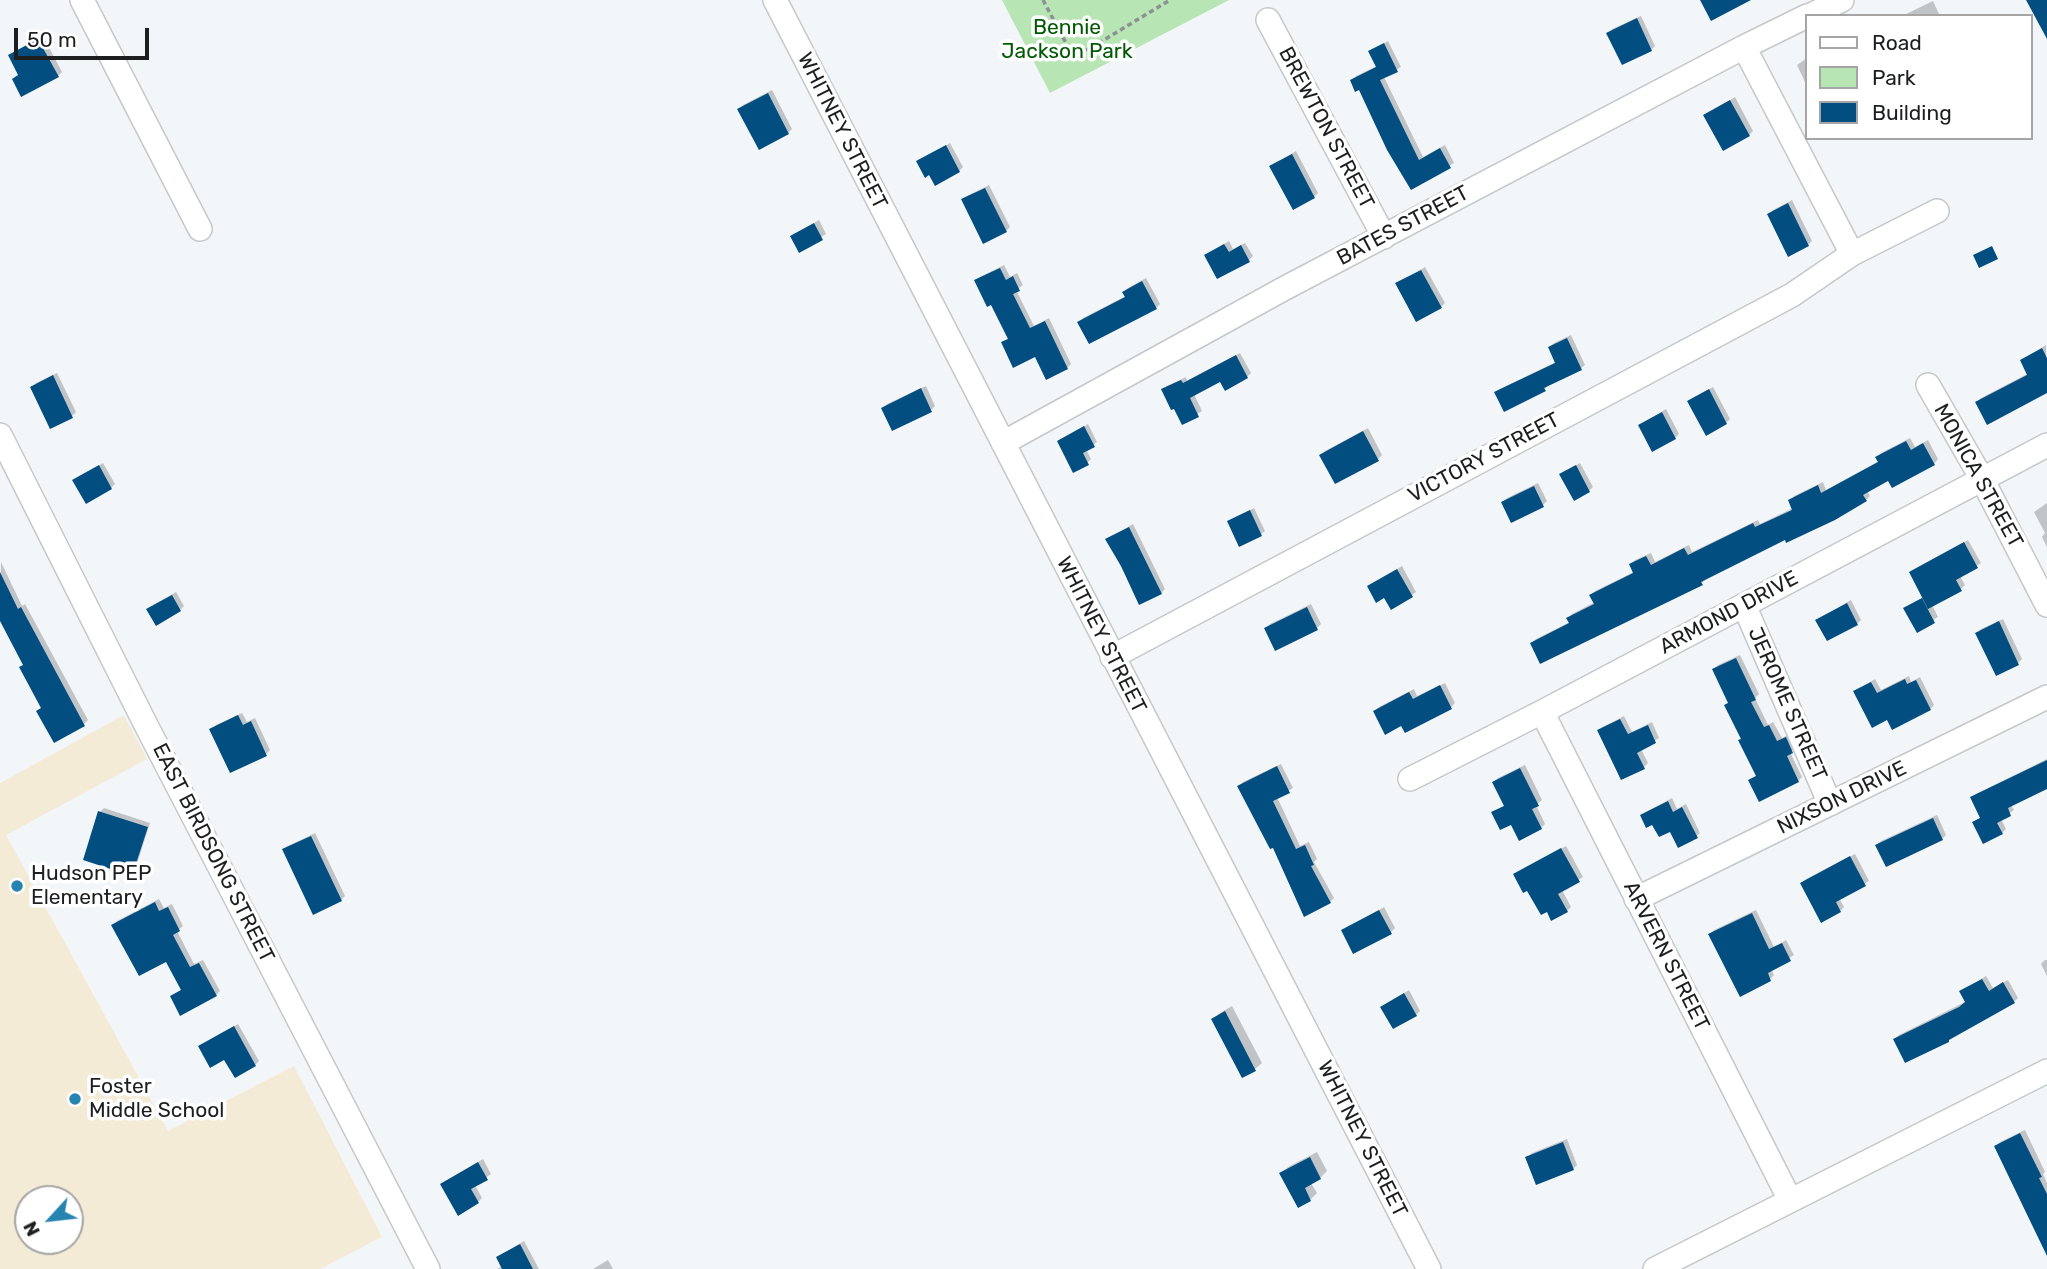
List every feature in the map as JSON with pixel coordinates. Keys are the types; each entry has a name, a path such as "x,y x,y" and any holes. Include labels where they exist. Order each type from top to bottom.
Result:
{"street":[{"path":"82,0 200,229"},
{"name":"WHITNEY STREET","path":"775,0 1429,1269"},
{"name":"BATES STREET","path":"1812,14 1842,0"},
{"name":"BATES STREET","path":"1003,443 1287,287 1806,17"},
{"name":"BREWTON STREET","path":"1268,20 1384,237"},
{"path":"1744,47 1852,254"},
{"name":"VICTORY STREET","path":"1112,657 1792,295 1852,254 1937,211"},
{"name":"MONICA STREET","path":"1928,385 1982,479 2047,605"},
{"name":"EAST BIRDSONG STREET","path":"0,435 147,727 428,1269"},
{"name":"ARMOND DRIVE","path":"1410,779 2047,445"},
{"name":"JEROME STREET","path":"1744,605 1830,804"},
{"name":"NIXSON DRIVE","path":"1636,899 2047,697"},
{"name":"ARVERN STREET","path":"1542,712 1790,1200"},
{"path":"1656,1269 1790,1200 2045,1078"}],"path":[{"path":"1043,0 1067,46 1073,50 1089,49 1170,0"}],"shaded area":[{"name":"Foster Middle School","path":"124,715 147,759 6,835 168,1131 294,1066 382,1237 320,1269 0,1269 0,783"}],"green space":[{"name":"Bennie Jackson Park","path":"1002,0 1229,0 1050,93"}],"building":[{"path":"1700,0 1751,0 1711,21"},
{"path":"2026,0 2047,0 2047,39"},
{"path":"1637,18 1652,51 1622,65 1606,33"},
{"path":"38,39 59,77 21,97 12,79 18,75 8,55"},
{"path":"1384,43 1398,72 1380,80 1419,160 1440,148 1451,168 1411,190 1387,150 1359,90 1355,92 1350,80 1376,67 1368,51"},
{"path":"768,93 789,134 759,150 737,109"},
{"path":"1730,100 1750,136 1723,151 1703,115"},
{"path":"946,145 960,172 935,186 929,175 925,178 916,161"},
{"path":"1292,154 1315,198 1293,210 1269,166"},
{"path":"985,188 1007,232 983,244 961,199"},
{"path":"1788,203 1809,246 1788,257 1767,214"},
{"path":"814,223 823,240 799,253 790,236"},
{"path":"1224,244 1229,252 1241,245 1250,262 1217,279 1204,255"},
{"path":"1992,246 1998,259 1979,268 1973,255"},
{"path":"1000,268 1006,280 1013,276 1020,291 1013,294 1030,328 1045,321 1068,369 1046,380 1035,357 1013,368 1001,342 1008,339 991,305 987,307 974,280"},
{"path":"1421,270 1442,308 1416,322 1395,283"},
{"path":"1142,281 1157,309 1089,344 1077,322 1125,297 1122,292"},
{"path":"1567,338 1582,370 1544,388 1546,391 1504,412 1494,392 1555,363 1548,347"},
{"path":"2042,348 2047,358 2047,393 1987,425 1975,402 2027,375 2020,360"},
{"path":"1236,355 1248,378 1225,391 1220,382 1190,398 1199,417 1182,425 1161,389 1181,380 1183,383"},
{"path":"53,375 73,418 50,429 30,387"},
{"path":"921,388 932,412 892,431 881,408"},
{"path":"1709,389 1727,424 1706,436 1687,401"},
{"path":"1662,412 1676,439 1652,452 1638,425"},
{"path":"1084,426 1095,447 1083,453 1089,465 1073,473 1057,441"},
{"path":"1363,431 1379,461 1335,484 1319,455"},
{"path":"1906,441 1911,450 1923,443 1935,465 1892,488 1888,481 1863,495 1867,501 1835,520 1786,543 1785,540 1701,582 1703,585 1540,664 1530,643 1569,623 1566,618 1594,604 1589,595 1633,573 1629,564 1646,556 1651,565 1684,548 1688,555 1753,523 1755,527 1792,510 1788,500 1818,485 1821,493 1878,462 1875,457"},
{"path":"99,465 112,489 86,504 72,480"},
{"path":"1576,465 1590,492 1574,501 1559,474"},
{"path":"1534,486 1544,507 1511,523 1501,502"},
{"path":"1250,510 1262,536 1239,547 1227,521"},
{"path":"1129,527 1162,594 1139,605 1105,539"},
{"path":"1964,542 1978,568 1956,580 1962,591 1928,609 1909,572"},
{"path":"1397,569 1413,597 1391,610 1384,598 1376,603 1367,586"},
{"path":"0,572 18,609 21,607 85,726 54,743 36,711 41,708 19,667 23,665 0,621"},
{"path":"172,595 181,611 156,626 146,609"},
{"path":"1922,598 1935,623 1917,633 1903,608"},
{"path":"1847,603 1858,625 1827,641 1815,620"},
{"path":"1307,607 1318,630 1275,651 1264,628"},
{"path":"1999,621 2019,665 1996,676 1975,633"},
{"path":"1736,658 1756,700 1751,702 1764,727 1769,725 1777,741 1786,737 1793,753 1787,756 1799,782 1759,802 1748,780 1756,776 1738,740 1741,739 1724,705 1728,703 1712,669"},
{"path":"1905,679 1907,684 1916,680 1931,710 1892,730 1887,720 1872,728 1853,691 1871,682 1877,693"},
{"path":"1440,685 1452,709 1405,733 1401,726 1385,735 1373,711 1409,692 1413,699"},
{"path":"238,715 243,725 251,721 267,756 230,773 209,729"},
{"path":"1620,719 1628,734 1648,725 1656,743 1637,753 1645,769 1621,780 1597,730"},
{"path":"2047,760 2047,789 2008,808 2011,816 1997,823 2003,834 1983,844 1972,822 1980,818 1970,797"},
{"path":"1277,766 1290,793 1273,801 1296,849 1305,845 1314,865 1311,866 1331,903 1304,917 1273,848 1270,849 1237,786"},
{"path":"1520,768 1539,806 1532,809 1542,829 1519,841 1511,825 1500,830 1491,812 1504,806 1492,782"},
{"path":"1668,801 1673,812 1682,807 1698,838 1678,848 1670,832 1659,837 1652,825 1646,828 1640,815"},
{"path":"98,811 148,827 132,876 83,860"},
{"path":"1933,818 1943,840 1886,867 1875,845"},
{"path":"311,836 342,901 313,915 282,849"},
{"path":"1561,848 1580,882 1558,894 1568,912 1551,921 1547,912 1541,915 1527,891 1523,893 1513,874"},
{"path":"1850,856 1866,886 1836,902 1841,912 1821,923 1800,883"},
{"path":"155,902 159,911 168,907 180,931 173,935 190,967 199,963 217,996 180,1016 170,996 181,990 166,962 139,976 111,925"},
{"path":"1379,910 1392,934 1353,954 1341,930"},
{"path":"1752,913 1769,949 1782,943 1791,961 1768,973 1771,981 1740,997 1708,934"},
{"path":"1982,979 1989,991 2003,982 2015,1003 1949,1042 1905,1063 1893,1039 1959,1007 1965,1002 1959,991"},
{"path":"1404,993 1417,1016 1393,1029 1380,1007"},
{"path":"1225,1011 1256,1071 1242,1078 1211,1019"},
{"path":"234,1026 256,1066 235,1078 224,1060 210,1068 198,1046"},
{"path":"2020,1133 2042,1177 2039,1178 2047,1194 2047,1256 1994,1146"},
{"path":"1563,1142 1574,1170 1536,1185 1525,1157"},
{"path":"1310,1157 1321,1179 1305,1188 1311,1201 1298,1208 1279,1173"},
{"path":"478,1162 488,1180 471,1189 479,1203 458,1216 440,1184"},
{"path":"520,1244 533,1269 502,1269 496,1257"}],"place":[{"name":"Hudson PEP Elementary","path":"17,886"},
{"name":"Foster Middle School","path":"75,1099"}]}
